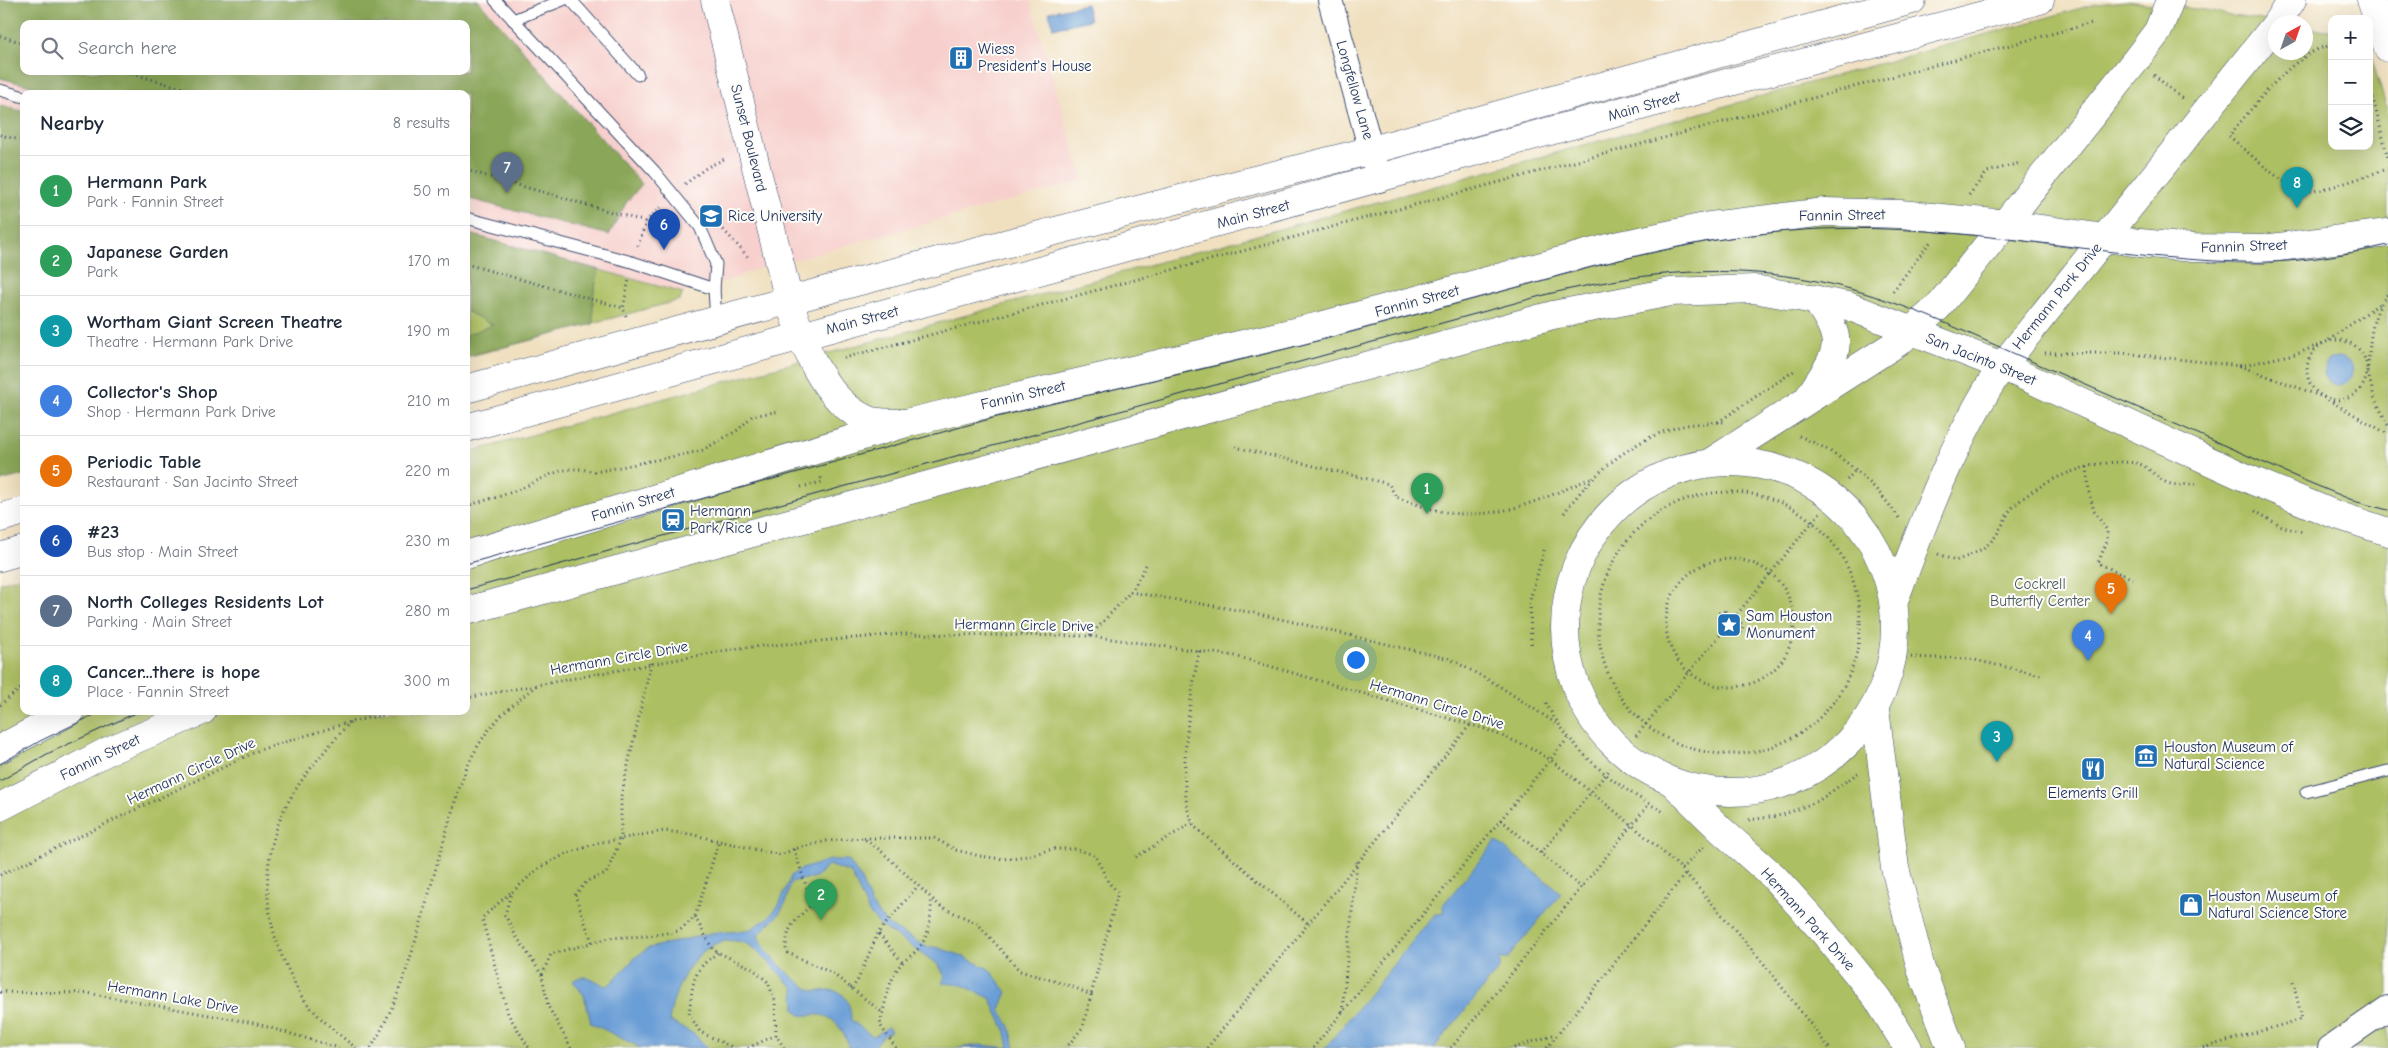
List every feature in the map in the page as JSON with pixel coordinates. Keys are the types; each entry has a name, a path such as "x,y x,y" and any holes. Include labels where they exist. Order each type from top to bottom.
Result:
{"main road":[{"name":"Sunset Boulevard","path":"715,0 789,300 801,336 830,389 843,405 868,420 906,423"},
{"name":"Main Street","path":"470,388 789,300 1372,150 1912,0"},
{"name":"Main Street","path":"470,427 1379,180 1685,94 2040,0"},
{"path":"1711,462 1913,331 1938,307 2158,31 2170,0"},
{"name":"Hermann Park Drive","path":"2282,15 2292,0"},
{"path":"2371,0 2388,48"},
{"name":"Hermann Park Drive","path":"1894,602 1918,537 1954,451 1985,392 2002,366 2268,33"},
{"name":"Fannin Street","path":"470,554 906,423 1320,326 1616,246 1710,226 1825,212 1900,214 2006,224 2194,248 2262,249 2388,233"},
{"name":"San Jacinto Street","path":"470,610 1553,315 1671,292 1754,288 1848,306 1913,331 2002,366 2251,480 2331,513 2388,532"},
{"path":"1809,397 1836,354 1837,342 1828,316 1815,299"},
{"path":"1711,462 1755,463 1798,476 1833,498 1863,528 1883,563 1894,602 1894,657 1875,709 1843,750 1800,778 1750,792 1698,790 1672,782 1623,752 1595,723 1584,704 1568,659 1565,611 1576,565 1600,524 1631,494 1661,477 1669,473 1711,462"},
{"path":"0,518 20,512"},
{"path":"0,557 20,551"},
{"path":"1875,709 1895,868 1921,969 1951,1048"},
{"path":"0,749 64,715"},
{"name":"Fannin Street","path":"0,807 108,751 193,715"},
{"name":"Hermann Park Drive","path":"1672,782 1721,830 1773,876 1822,930 1877,998 1908,1048"}],"street":[{"name":"Longfellow Lane","path":"1330,0 1379,180"},
{"path":"2330,1048 2387,1009"}],"lane":[{"path":"495,0 672,193 700,227 716,264 714,288 716,320"},
{"path":"513,20 563,0"},
{"path":"571,0 638,75"},
{"path":"0,90 20,96"},
{"path":"470,219 632,262 714,288"},
{"path":"2306,792 2388,770"}],"path":[{"path":"844,358 2092,23"},
{"path":"0,36 20,41"},
{"path":"2328,46 2321,46 2309,52 2276,80 2229,136 2288,184 2303,191 2318,190 2388,169"},
{"path":"2149,71 2189,103"},
{"path":"138,75 188,90"},
{"path":"2373,99 2388,158"},
{"path":"0,134 20,140"},
{"path":"626,316 624,308 632,262 646,222 672,193 706,168 726,158"},
{"path":"2303,191 2305,169"},
{"path":"470,171 646,222"},
{"path":"1893,291 1931,241"},
{"path":"470,265 624,308"},
{"path":"2388,294 2379,304 2316,350 2309,359 2307,368 2308,380 2314,390 2388,434"},
{"path":"2043,353 2123,353 2240,366 2323,397 2336,400 2353,396 2365,382 2371,339 2379,304"},
{"path":"2240,366 2299,353 2327,342 2339,340 2350,342 2359,349 2366,359 2374,397 2388,425"},
{"path":"1716,423 1802,366"},
{"path":"470,505 522,488 546,475 579,467 596,472 701,451 738,430 752,416 780,411"},
{"path":"1564,513 1591,478 1620,455 1678,427 1732,422"},
{"path":"1792,434 1824,446 1856,469 1885,499 1903,525"},
{"path":"1235,447 1389,484 1396,497 1448,512 1496,513 1519,508 1591,478"},
{"path":"1936,554 1955,561 1976,553 1996,538 2009,511 2022,500 2068,473 2087,467 2118,462 2136,463 2146,466 2169,484 2195,484 2203,488"},
{"path":"2087,467 2089,492 2094,511 2106,530 2107,541 2098,563 2133,579"},
{"path":"1847,480 1856,469"},
{"path":"801,487 822,482 819,473"},
{"path":"1715,493 1738,493 1762,497 1784,505 1812,522 1831,543 1845,564 1854,588 1859,613 1859,638 1854,663 1844,686 1830,707 1812,725 1791,739 1767,748 1742,753 1717,754 1692,748 1669,739 1646,724 1623,699 1611,679 1602,657 1598,633 1598,609 1603,586 1612,564 1624,544 1644,523 1669,506 1691,498 1715,493"},
{"path":"2251,509 2282,526 2312,534"},
{"path":"1734,618 1822,510"},
{"path":"1531,644 1530,600 1545,547"},
{"path":"1724,559 1741,560 1757,565 1770,574 1783,587 1790,602 1794,618 1793,634 1788,650 1779,664 1767,676 1753,684 1736,687 1720,687 1704,682 1689,672 1678,661 1670,646 1666,630 1666,613 1671,596 1680,582 1693,570 1708,562 1724,559"},
{"path":"1090,636 1130,592 1146,565"},
{"path":"1130,592 1255,613 1450,659 1496,684 1557,724"},
{"path":"1725,611 1734,618 1742,625 1741,633 1734,636 1717,621 1718,614 1725,611"},
{"path":"1636,736 1726,628"},
{"name":"Hermann Circle Drive","path":"470,697 739,648 902,634 1090,636 1235,656 1470,724 1530,748 1551,760 1632,825 1686,873 1761,960 1830,1048"},
{"path":"1199,651 1189,710 1186,749 1188,807 1192,823 1307,923"},
{"path":"1906,657 1970,659 2041,675"},
{"path":"592,942 575,895 587,882 606,874 622,839 621,796 651,663"},
{"path":"371,1048 390,1011 410,960 456,798 470,761 482,740 503,713 539,684"},
{"path":"0,705 20,689"},
{"path":"1546,703 1557,724 1568,738 1605,774 1649,804 1669,815"},
{"name":"Hermann Circle Drive","path":"0,875 259,750 350,722 382,715"},
{"path":"350,722 309,769 281,817 272,847 268,874 268,907 278,950 302,998 326,1024 356,1048"},
{"path":"1206,1048 1470,724"},
{"path":"1313,1048 1568,738"},
{"path":"1541,853 1610,768"},
{"path":"1743,821 1782,816 1818,801 1860,771"},
{"path":"1452,1048 1649,804"},
{"path":"1501,820 1582,888"},
{"path":"1136,857 1192,823"},
{"path":"529,1048 508,1014 482,918 539,868 566,854 597,843 664,831 690,834 769,854 780,855 794,849 827,842 863,838 934,838 956,850 1002,859 1027,856 1053,849 1074,849 1095,855 1108,882 1118,892 1083,1027 1066,1048"},
{"path":"863,838 880,850 940,906 977,923 1020,971 1071,986 1091,996"},
{"path":"1682,869 1706,844 1700,838"},
{"path":"542,975 551,954 608,938 648,936 679,931 695,917 718,841"},
{"path":"794,849 805,881 810,906 788,928 786,952 832,973 883,1013"},
{"path":"1342,1013 1357,862"},
{"path":"1547,1048 1686,873"},
{"path":"851,988 857,982 879,931 918,887"},
{"path":"511,893 505,915 516,936 542,975 548,1006 571,1048"},
{"path":"896,1048 880,1025 889,988 902,962 915,952 922,942 932,917 931,899"},
{"path":"695,917 713,950 730,956 753,968 768,982 775,1001 776,1035 784,1048"},
{"path":"879,931 902,962"},
{"path":"718,953 704,962 694,977 689,1014 700,1032 734,1048"},
{"path":"2203,1048 2302,1019 2293,982"},
{"name":"Hermann Lake Drive","path":"0,992 96,995 254,1023 339,1048"},
{"path":"1514,1048 1558,1034"},
{"path":"748,1048 776,1035"}],"shaded area":[{"name":"Rice University","path":"0,0 1030,0 1083,181 748,272 730,280 470,346 470,90 20,90 20,460 0,465"}],"green space":[{"path":"0,0 478,0 642,184 626,203 609,235 470,199 470,90 47,90 0,78"},
{"name":"Cockrell Butterfly Center","path":"2125,1 2214,11 2226,15 2268,21 2268,60 2313,60 2313,28 2328,30 2328,150 2373,150 2373,62 2388,113 2388,1048 0,1048 0,583 20,577 20,715 470,715 470,452 2096,4"},
{"path":"0,105 20,111 20,476 0,481"},
{"path":"470,234 683,293 680,300 470,356"},
{"path":"470,234 599,270 593,296 593,324 470,356 470,334 493,325 470,313"}],"water":[{"path":"1086,4 1090,20 1053,28 1049,12"},
{"path":"2338,357 2348,361 2352,371 2348,381 2338,385 2328,381 2324,371 2328,361"},
{"path":"1496,841 1561,893 1507,959 1500,959 1500,967 1434,1048 1325,1048 1435,914 1442,914 1444,909 1442,906"},
{"path":"830,860 848,860 860,877 871,904 886,924 927,947 935,947 960,955 989,969 1007,992 1000,1009 1010,1027 1015,1048 1009,1048 1006,1032 990,998 962,985 942,983 945,977 939,965 880,925 869,913 851,873 828,865 816,877 791,882 785,904 778,915 758,935 760,941 773,958 800,983 814,991 835,991 844,996 849,1005 851,1020 872,1036 877,1035 888,1027 891,1031 884,1035 873,1048 849,1048 840,1027 831,1019 821,1015 800,1015 795,1010 794,988 756,950 742,942 727,941 713,945 701,953 691,965 676,993 669,1021 694,1034 708,1048 641,1048 591,1023 584,995 573,981 577,978 585,977 605,986 609,985 637,956 649,948 712,933 747,931 767,919 779,905 791,876 799,870"},
{"path":"980,1045 1009,1048 957,1048"}],"tram line":[{"path":"470,563 997,417 1300,345 1637,256 1710,241 1784,231 1822,229 1927,231 2135,254 2240,262 2277,262 2314,258 2352,253 2388,245"},
{"path":"470,589 1548,294 1612,281 1673,273 1735,272 1800,278 1830,284 1889,301 1947,324 2308,482 2357,502 2388,510"},
{"path":"0,764 40,741 94,715"},
{"path":"0,781 47,754 131,715"}],"place":[{"name":"Wiess President's House","path":"961,58"},
{"name":"North Colleges Residents Lot","path":"507,193"},
{"name":"Cancer...there is hope","path":"2297,208"},
{"name":"Rice University","path":"711,216"},
{"name":"#23","path":"664,250"},
{"name":"Hermann Park","path":"1427,514"},
{"name":"Hermann Park/Rice U","path":"673,520"},
{"name":"Periodic Table","path":"2111,614"},
{"name":"Sam Houston Monument","path":"1729,625"},
{"name":"Collector's Shop","path":"2088,661"},
{"name":"Houston Museum of Natural Science","path":"2146,756"},
{"name":"Wortham Giant Screen Theatre","path":"1997,762"},
{"name":"Elements Grill","path":"2093,769"},
{"name":"Houston Museum of Natural Science Store","path":"2191,905"},
{"name":"Japanese Garden","path":"821,920"}]}
